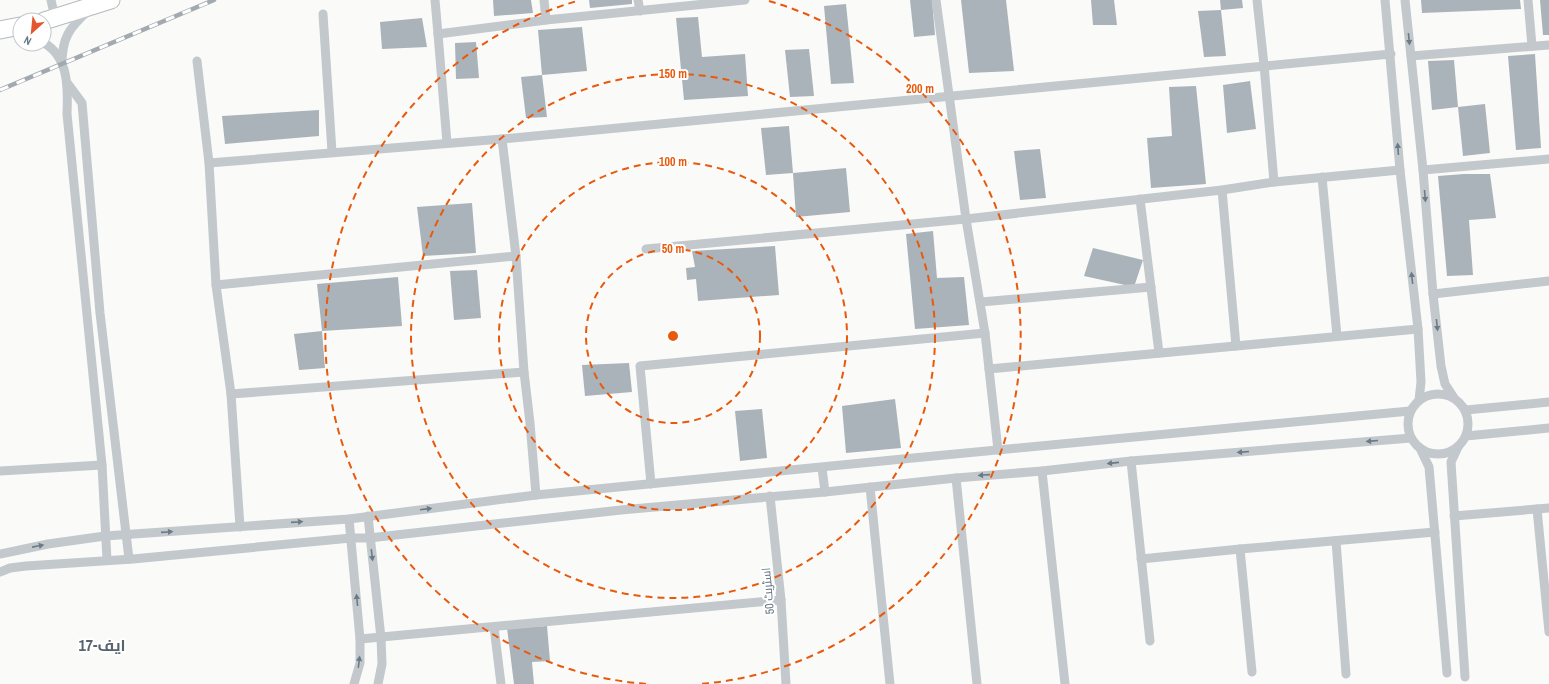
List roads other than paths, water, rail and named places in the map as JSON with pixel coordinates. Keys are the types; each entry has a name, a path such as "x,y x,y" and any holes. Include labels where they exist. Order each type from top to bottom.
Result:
{"highway":[{"path":"52,19 111,0"},
{"path":"1,30 12,28"}],"street":[{"path":"50,12 51,0"},
{"path":"435,0 447,143"},
{"path":"544,0 546,20"},
{"path":"638,0 640,11"},
{"path":"438,34 546,20 744,0"},
{"path":"936,0 966,219 981,302 998,450"},
{"path":"1257,0 1274,182"},
{"path":"1385,0 1391,54 1400,170 1418,329 1421,382 1419,400"},
{"path":"1405,0 1423,170 1433,294 1441,366 1445,384 1454,398 1466,410 1469,423 1466,436 1458,447 1452,462 1454,516 1465,676"},
{"path":"1528,0 1532,46"},
{"path":"62,64 62,51 65,38 72,26 93,6"},
{"path":"323,14 332,152"},
{"path":"1,30 12,32"},
{"path":"1411,56 1549,44"},
{"path":"52,49 62,64 68,84 68,122 102,465 107,560"},
{"path":"209,163 502,139 1391,54"},
{"path":"196,61 209,163 216,284 231,394 240,526"},
{"path":"68,84 82,103 100,313 129,559"},
{"path":"502,139 516,256 524,372 536,495"},
{"path":"1423,170 1549,159"},
{"path":"646,249 966,219 1222,190 1274,182 1400,170"},
{"path":"1322,177 1337,336"},
{"path":"1222,190 1236,346"},
{"path":"1140,199 1159,353"},
{"path":"216,284 516,256"},
{"path":"1433,294 1549,282"},
{"path":"981,302 1152,287"},
{"path":"989,368 1418,329"},
{"path":"651,484 640,366 985,333"},
{"path":"231,394 524,372"},
{"path":"1447,674 1429,467 1420,448 1411,438 1408,424 1410,411 1419,400 1430,394 1442,394 1454,398"},
{"path":"1466,410 1549,402"},
{"path":"0,554 48,544 105,536 349,519 536,495 1410,411"},
{"path":"1466,436 1549,428"},
{"path":"0,572 10,568 26,566 129,559 350,538 370,538 621,510 824,492 1131,461 1411,438"},
{"path":"1420,448 1432,454 1446,453 1458,447"},
{"path":"1131,461 1150,641"},
{"path":"0,472 102,465"},
{"path":"822,468 824,492"},
{"path":"1042,471 1065,684"},
{"path":"956,478 977,684"},
{"path":"870,487 890,684"},
{"name":"اسٹریٹ 50","path":"770,496 781,600 786,684"},
{"path":"1454,516 1549,508"},
{"path":"1537,509 1547,581 1549,632"},
{"path":"368,516 381,638 382,664 378,684"},
{"path":"349,519 360,639 360,663 354,684"},
{"path":"1141,559 1435,532"},
{"path":"1336,541 1346,674"},
{"path":"1240,549 1252,672"},
{"path":"360,639 781,600"},
{"path":"494,627 501,684"}],"railway":[{"path":"0,90 214,0"}],"district":[{"name":"ایف-17","path":"102,645"}]}
